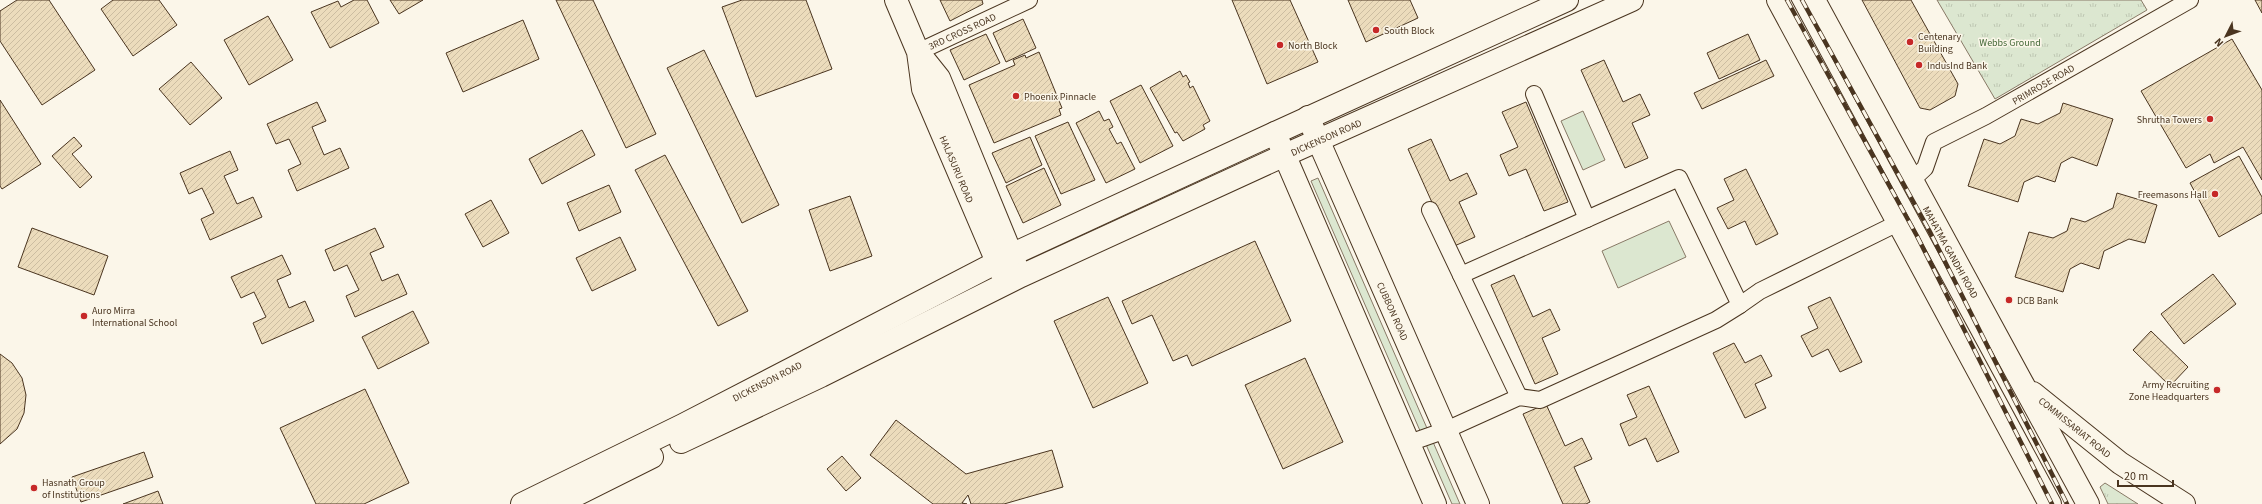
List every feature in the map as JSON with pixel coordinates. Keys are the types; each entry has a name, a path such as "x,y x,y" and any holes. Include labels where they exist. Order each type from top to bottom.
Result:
{"main road":[{"name":"HALASURU ROAD","path":"896,0 918,52 939,78 1004,259"},
{"name":"DICKENSON ROAD","path":"522,504 683,425 1004,259 1308,117 1567,0"},
{"name":"DICKENSON ROAD","path":"558,504 1013,280 1285,155 1632,0"},
{"path":"1778,0 2050,504"},
{"name":"MAHATMA GANDHI ROAD","path":"1814,0 2088,504"},
{"name":"CUBBON ROAD","path":"1308,117 1478,504"},
{"path":"1275,133 1435,504"},
{"path":"1004,259 1013,280"},
{"name":"COMMISSARIAT ROAD","path":"2026,388 2120,463 2184,504"}],"street":[{"name":"3RD CROSS ROAD","path":"918,52 1028,0"},
{"name":"PRIMROSE ROAD","path":"1912,180 1925,168 1934,142 1986,116 2190,0"},
{"path":"1534,94 1587,219"},
{"path":"1461,275 1679,178 1740,305"},
{"path":"1430,210 1519,396"},
{"path":"1409,443 1446,430 1519,396 1540,400 1716,320 1760,291 1898,223"}],"green space":[{"name":"Webbs Ground","path":"1937,0 2141,0 2147,10 1995,99"},
{"path":"1583,111 1605,160 1583,170 1561,121"},
{"path":"1318,178 1460,504 1452,504 1311,181"},
{"path":"1669,221 1686,257 1618,288 1602,251"},
{"path":"2105,483 2138,504 2108,504 2100,487"}],"building":[{"path":"17,0 49,0 95,70 42,105 0,41 0,11"},
{"path":"113,0 159,0 177,25 133,56 101,9"},
{"path":"354,0 367,0 379,23 330,48 311,12 338,1 341,7"},
{"path":"390,0 423,0 399,14"},
{"path":"556,0 593,0 656,134 626,148"},
{"path":"742,0 806,0 832,69 756,97 722,7"},
{"path":"940,0 982,0 983,4 950,21"},
{"name":"North Block","path":"1232,0 1290,0 1318,62 1267,84"},
{"name":"South Block","path":"1348,0 1410,0 1418,18 1366,42"},
{"name":"Centenary Building","path":"1862,0 1911,0 1958,84 1955,96 1930,110 1920,108"},
{"path":"2255,0 2262,0 2262,13"},
{"path":"268,16 293,60 249,85 224,40"},
{"path":"1023,19 1036,48 1006,62 993,33"},
{"path":"523,20 539,59 463,92 446,53"},
{"path":"986,34 1000,63 964,80 950,50"},
{"path":"1748,34 1760,60 1719,79 1707,53"},
{"name":"Shrutha Towers","path":"2232,39 2262,90 2262,180 2243,147 2214,163 2210,154 2186,168 2141,91"},
{"path":"704,50 779,205 742,223 667,68"},
{"name":"Phoenix Pinnacle","path":"1039,52 1062,108 1059,109 1061,115 994,143 969,85 1015,65 1013,60 1025,55 1026,58"},
{"path":"1604,60 1623,102 1640,94 1650,115 1632,123 1648,158 1625,168 1581,70"},
{"path":"1766,60 1774,76 1702,109 1694,93"},
{"path":"191,62 222,98 190,125 159,89"},
{"path":"1180,71 1183,77 1186,75 1190,82 1188,83 1190,88 1193,86 1210,121 1203,125 1205,129 1183,141 1177,132 1175,133 1150,88"},
{"path":"1141,85 1173,146 1140,163 1110,101"},
{"path":"0,100 41,164 2,189 0,186"},
{"path":"317,102 326,121 312,127 324,155 340,148 349,168 297,191 288,170 301,164 289,139 276,144 267,124"},
{"path":"1526,102 1568,202 1544,211 1526,169 1509,176 1500,155 1518,147 1502,112"},
{"path":"2063,103 2113,119 2097,166 2072,157 2061,163 2055,182 2037,176 2024,182 2018,202 1968,186 1984,139 2000,144 2015,136 2021,119 2038,124 2060,113"},
{"path":"1099,111 1104,121 1109,119 1113,127 1109,129 1117,144 1121,142 1135,169 1106,183 1076,123"},
{"path":"1068,122 1095,180 1061,194 1035,136"},
{"path":"582,130 595,155 542,184 529,159"},
{"path":"74,137 82,146 72,154 92,177 80,188 52,156"},
{"path":"1030,137 1042,165 1006,183 992,153"},
{"path":"1431,139 1450,181 1467,173 1477,194 1459,202 1475,237 1452,247 1408,149"},
{"path":"230,151 238,170 224,176 237,204 253,197 262,217 210,240 201,219 214,213 202,188 189,194 180,173"},
{"path":"665,155 748,311 718,326 635,170"},
{"path":"2239,156 2262,197 2262,213 2219,237 2190,183"},
{"path":"1044,168 1061,205 1023,223 1006,186"},
{"path":"1746,169 1778,234 1756,245 1745,221 1728,229 1717,208 1734,200 1724,179"},
{"path":"609,185 621,212 579,231 567,203"},
{"path":"2117,193 2157,205 2145,243 2129,239 2104,251 2099,269 2081,263 2070,269 2063,292 2015,277 2029,232 2053,238 2067,231 2071,218 2085,222 2113,208"},
{"path":"850,196 872,256 830,271 809,210"},
{"path":"491,200 509,233 483,247 465,214"},
{"path":"32,228 108,256 94,295 18,267"},
{"path":"375,228 384,247 370,253 382,281 398,274 407,294 355,317 346,296 359,290 347,265 334,271 325,250"},
{"path":"620,237 636,270 592,291 576,258"},
{"path":"1255,241 1291,321 1192,366 1187,355 1173,361 1152,315 1132,324 1122,301"},
{"path":"282,255 291,274 277,280 289,308 305,301 314,321 262,344 253,323 266,317 254,292 241,298 231,277"},
{"path":"2213,274 2236,304 2184,344 2161,314"},
{"path":"1514,275 1533,317 1550,309 1560,330 1542,338 1558,374 1535,384 1491,285"},
{"path":"1108,297 1148,383 1093,408 1054,321"},
{"path":"1830,297 1862,362 1840,372 1828,349 1812,357 1801,336 1818,328 1808,307"},
{"path":"413,311 429,343 378,369 362,337"},
{"path":"2151,331 2188,367 2170,386 2133,350"},
{"path":"1734,343 1745,363 1761,355 1772,376 1755,384 1766,408 1745,418 1713,353"},
{"path":"0,354 12,363 22,378 26,395 24,413 17,429 0,444"},
{"path":"1305,358 1343,442 1283,469 1245,385"},
{"path":"1649,386 1679,452 1657,462 1646,438 1629,446 1620,424 1637,417 1627,395"},
{"path":"365,389 409,483 364,504 316,504 280,428"},
{"path":"1546,404 1565,446 1582,438 1592,459 1574,467 1590,502 1586,504 1563,504 1523,414"},
{"path":"896,420 966,474 1052,450 1063,487 1004,504 971,504 968,495 962,503 967,504 933,504 870,455"},
{"path":"144,452 153,477 81,502 72,477"},
{"path":"842,456 861,478 846,491 827,469"},
{"path":"158,491 163,504 123,504"}],"railway":[{"path":"1787,0 1917,236 2052,504"},
{"path":"1802,0 1929,230 2067,504"}],"place":[{"name":"South Block","path":"1376,30"},
{"name":"Centenary Building","path":"1910,42"},
{"name":"North Block","path":"1280,45"},
{"name":"IndusInd Bank","path":"1919,65"},
{"name":"Phoenix Pinnacle","path":"1016,96"},
{"name":"Shrutha Towers","path":"2210,119"},
{"name":"Freemasons Hall","path":"2215,194"},
{"name":"DCB Bank","path":"2009,300"},
{"name":"Auro Mirra International School","path":"84,316"},
{"name":"Army Recruiting Zone Headquarters","path":"2217,390"},
{"name":"Hasnath Group of Institutions","path":"34,488"}]}
